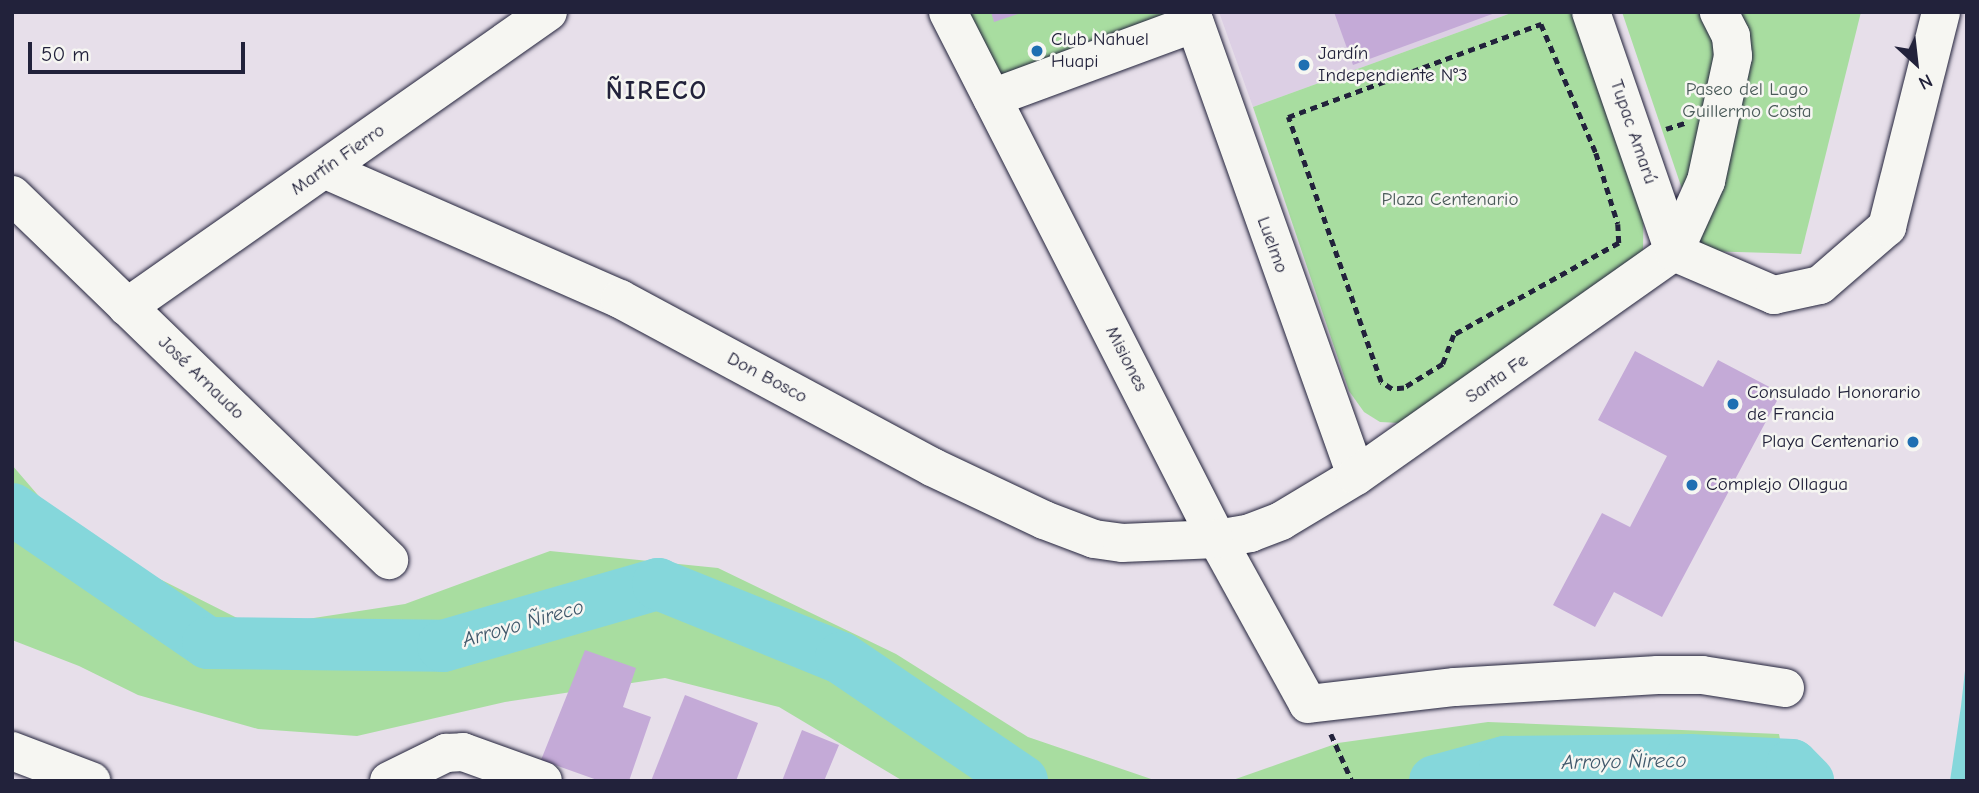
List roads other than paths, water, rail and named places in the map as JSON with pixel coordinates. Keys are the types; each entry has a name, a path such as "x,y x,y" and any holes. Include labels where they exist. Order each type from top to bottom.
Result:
{"street":[{"name":"Martín Fierro","path":"127,307 548,12"},
{"name":"Misiones","path":"948,12 1217,539 1308,704 1455,687 1658,675 1702,675 1785,688"},
{"name":"Tupac Amarú","path":"1591,12 1674,252"},
{"path":"1720,12 1731,36 1733,56 1706,181 1674,252 1774,295 1820,285 1887,227 1941,12"},
{"path":"992,98 1193,18"},
{"name":"Luelmo","path":"1193,18 1356,476"},
{"name":"Don Bosco","path":"326,170 620,299 932,467 1044,520 1094,539 1122,543 1217,539"},
{"name":"José Arnaudo","path":"12,195 389,560"},
{"name":"Santa Fe","path":"1217,539 1281,521 1356,476 1674,252"},
{"path":"12,751 91,781"},
{"path":"389,781 446,753 463,752 543,781"}],"water":[{"path":"1967,653 1967,781 1950,781 1961,706"}],"waterway":[{"name":"Arroyo Ñireco","path":"12,509 208,643 443,646 658,584 841,658 1022,781"},
{"name":"Arroyo Ñireco","path":"1435,781 1505,762 1690,760 1792,765 1808,781"}],"place":[{"name":"Club Nahuel Huapi","path":"1037,51"},
{"name":"Jardín Independiente N°3","path":"1304,65"},
{"name":"Consulado Honorario de Francia","path":"1733,404"},
{"name":"Playa Centenario","path":"1913,442"},
{"name":"Complejo Ollagua","path":"1692,485"}],"district":[{"name":"ÑIRECO","path":"657,92"}],"park label":[{"name":"Paseo del Lago Guillermo Costa","path":"1747,101"},
{"name":"Plaza Centenario","path":"1450,200"}]}
